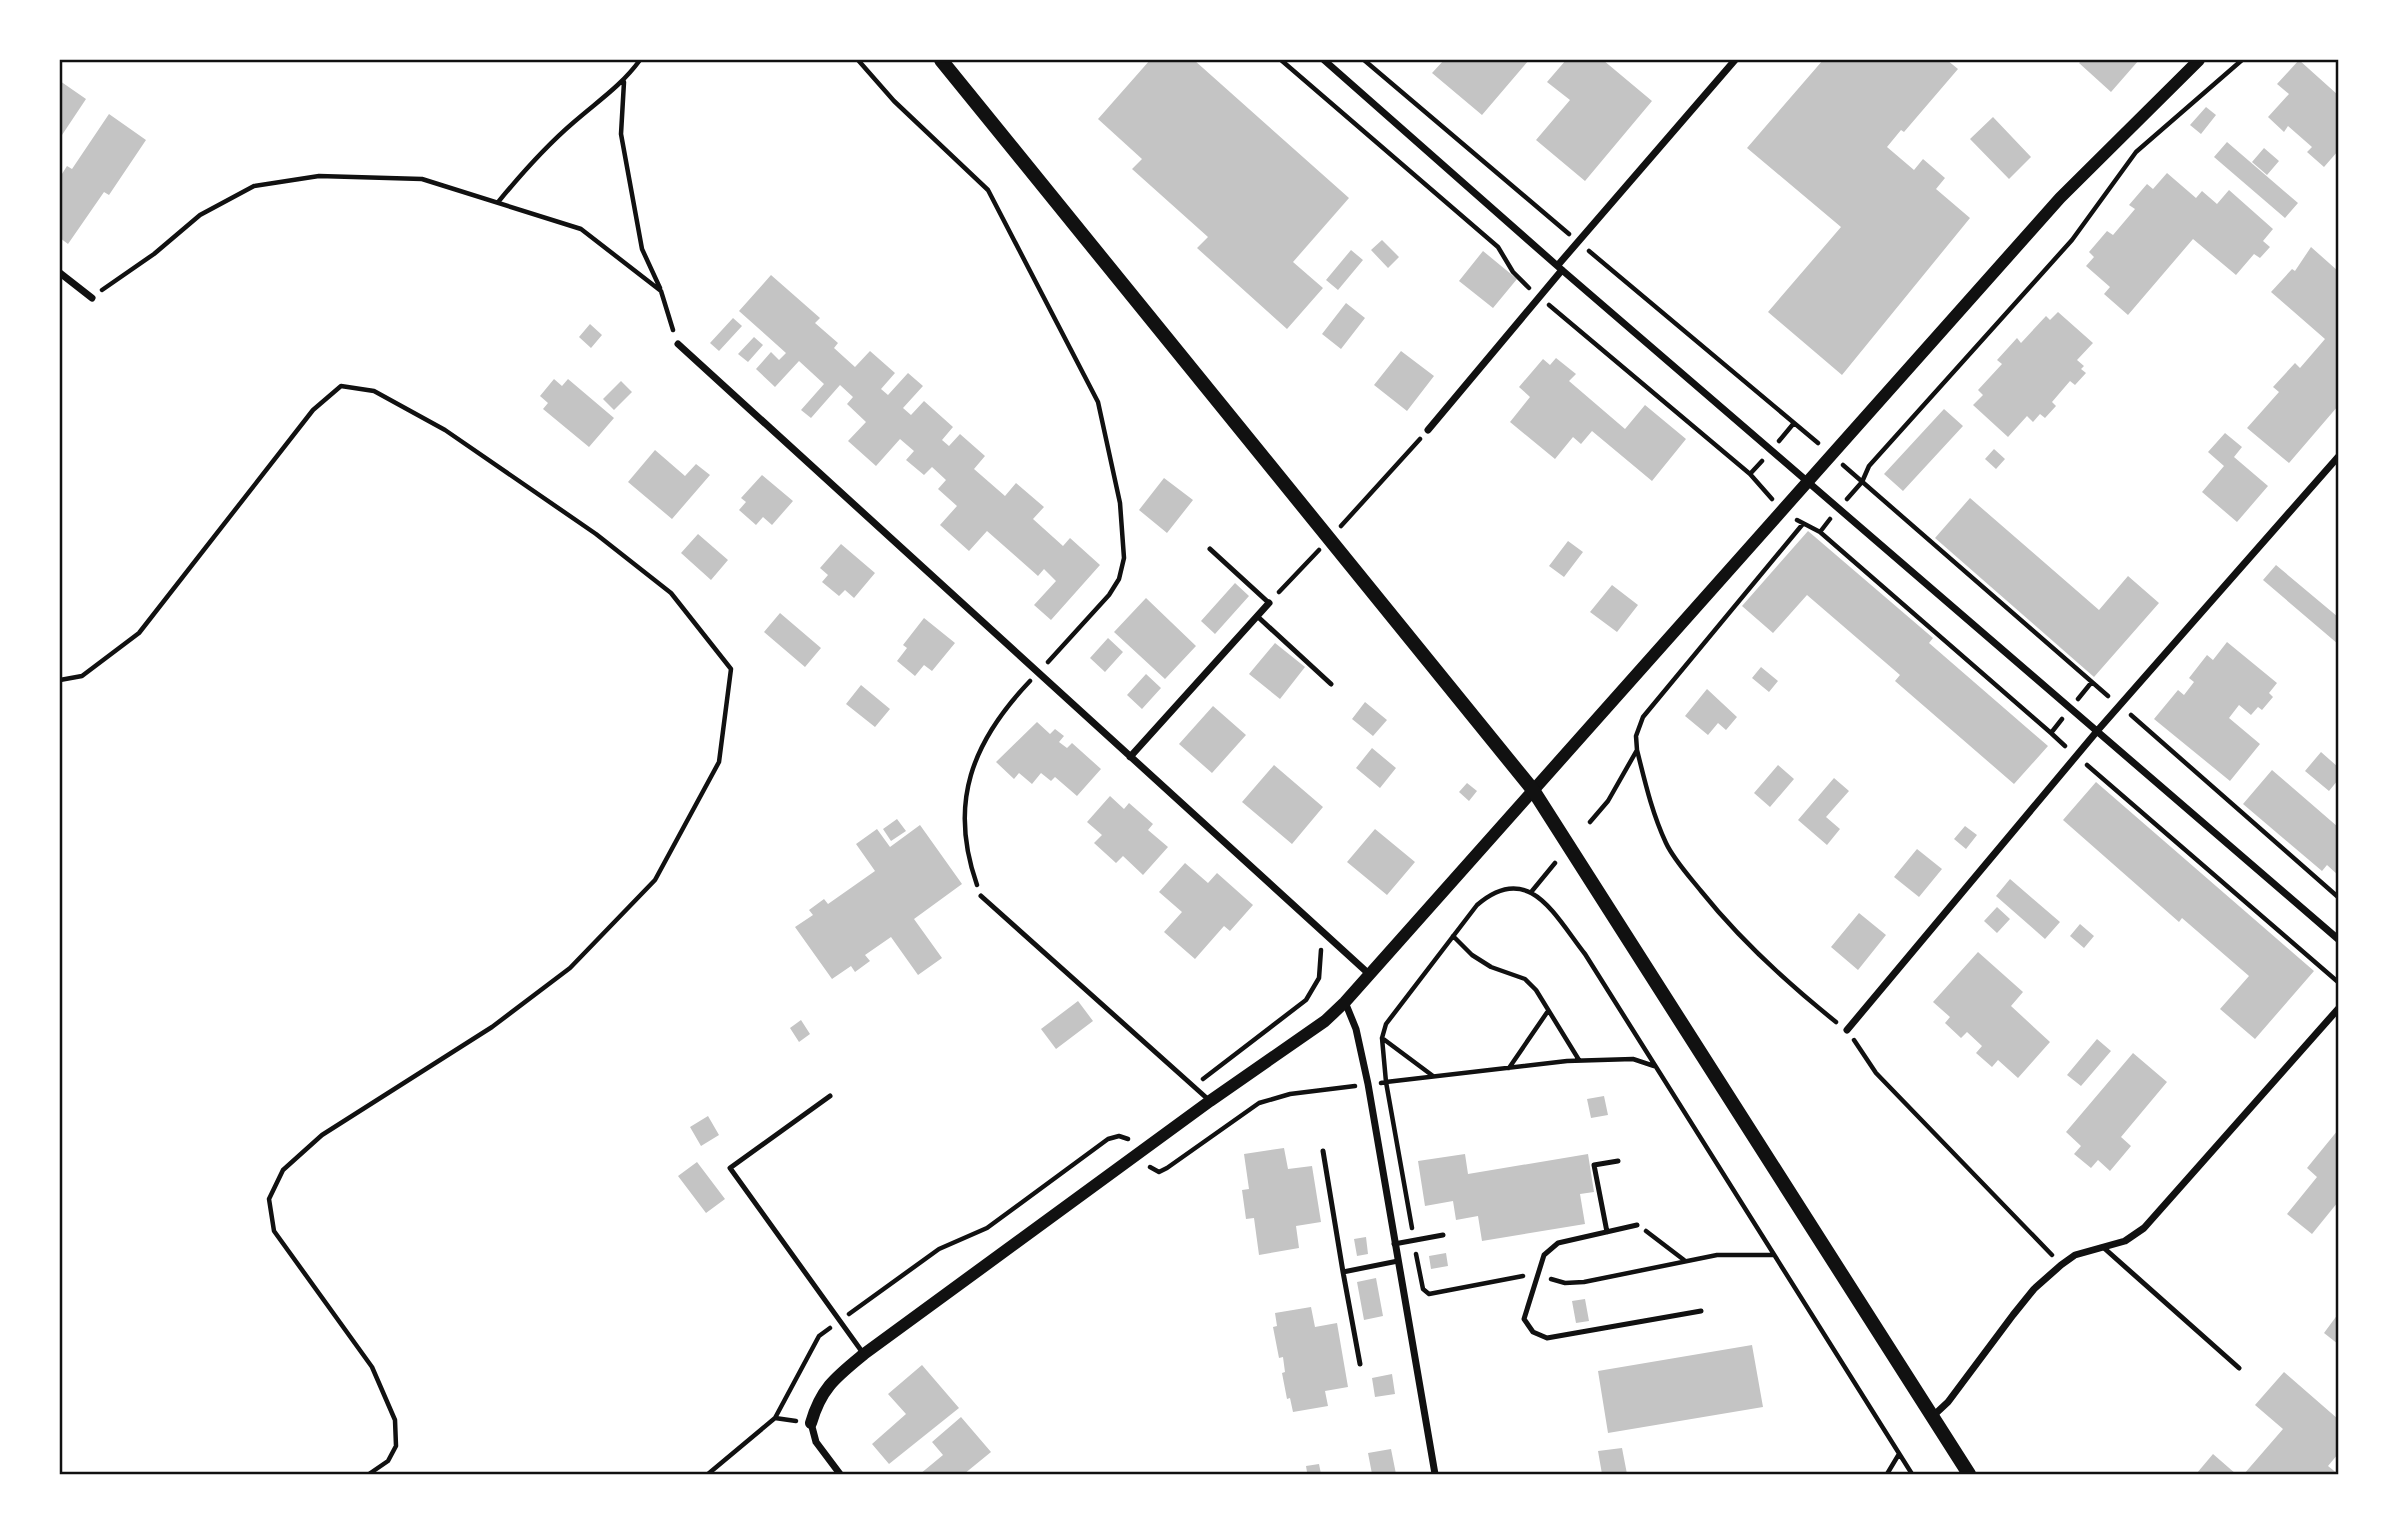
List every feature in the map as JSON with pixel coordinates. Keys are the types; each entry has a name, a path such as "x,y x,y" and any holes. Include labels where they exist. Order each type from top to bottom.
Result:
{"main road":[{"path":"941,60 1533,790 1969,1475"}],"street":[{"path":"1324,60 2339,939"},
{"path":"1428,430 1539,297 1578,242 1735,60"},
{"path":"840,1475 816,1442 811,1423 818,1398 833,1379 1210,1101 1325,1021 1345,1002 2060,198 2199,60"},
{"path":"60,273 92,298"},
{"path":"678,344 1368,974"},
{"path":"1847,1030 2098,730 2339,457"},
{"path":"1130,757 1269,603"},
{"path":"1345,1002 1356,1028 1368,1084 1435,1475"},
{"path":"1933,1416 1948,1402 2034,1289 2075,1255 2125,1241 2160,1212 2339,1009"}],"lane":[{"path":"1210,549 1269,603"},
{"path":"1257,616 1331,684"},
{"path":"981,896 1210,1101"},
{"path":"830,1097 730,1168 864,1354"},
{"path":"1323,1151 1360,1364"},
{"path":"1607,1232 1594,1164 1618,1161"},
{"path":"1637,1225 1558,1243 1544,1255 1524,1319 1533,1332 1547,1338 1701,1311"},
{"path":"1394,1244 1443,1235"},
{"path":"2104,1248 2239,1368"},
{"path":"1343,1272 1398,1261"}],"path":[{"path":"499,201 555,140 624,82 640,60"},
{"path":"858,60 894,101 988,190 1023,254 1042,300 1098,402 1120,503 1124,558 1119,579 1109,595 997,719 973,763 966,790 964,835 969,862 981,896"},
{"path":"1281,60 1498,247 1513,272 1539,297 1750,474 1802,525 1820,532 2339,982"},
{"path":"1364,60 1830,454 2339,897"},
{"path":"1861,482 1869,466 2072,240 2136,152 2242,60"},
{"path":"624,82 623,147 642,249 661,291 678,344"},
{"path":"92,298 155,254 200,215 254,186 319,176 422,179 499,201 581,229 661,291"},
{"path":"60,680 82,676 139,633 313,410 341,386 374,391 445,430 596,534 671,593 731,669 719,762 655,880 570,968 492,1027 322,1135 283,1170 269,1199 274,1231 372,1367 395,1420 396,1446 388,1461 369,1475"},
{"path":"1269,603 1428,430"},
{"path":"1802,525 1643,716 1636,736 1637,750 1650,804 1667,845 1731,928 1786,982 1847,1030 1876,1073 2061,1265"},
{"path":"2051,733 2091,683"},
{"path":"1590,822 1608,801 1637,750"},
{"path":"1532,891 1556,863"},
{"path":"1552,911 1585,954 1912,1475"},
{"path":"1206,1076 1306,1000 1319,978 1318,929"},
{"path":"1453,936 1472,955 1491,967 1525,979 1536,989 1578,1060"},
{"path":"1509,1068 1548,1011"},
{"path":"1382,1038 1433,1077"},
{"path":"1655,1066 1633,1059 1578,1060 1387,1082 1423,1289 1429,1294 1536,1274 1565,1283 1584,1282 1717,1255 1774,1255"},
{"path":"1637,1225 1684,1260"},
{"path":"1887,1475 1899,1454"}],"building":[{"path":"1150,60 1194,60 1349,198 1293,262 1323,288 1287,329 1197,248 1208,237 1132,169 1142,159 1098,119"},
{"path":"1444,60 1529,60 1482,115 1432,73"},
{"path":"1566,60 1603,60 1652,101 1585,181 1536,140 1570,100 1547,82"},
{"path":"1823,60 1947,60 1958,69 1904,132 1901,130 1887,147 1914,170 1923,159 1945,178 1936,189 1970,218 1842,375 1768,312 1841,227 1747,148"},
{"path":"2082,60 2139,60 2111,92 2079,63"},
{"path":"2299,60 2338,95 2338,151 2324,167 2307,152 2312,147 2288,126 2284,132 2268,117 2289,94 2277,84"},
{"path":"60,81 86,99 60,138"},
{"path":"2206,107 2216,115 2201,134 2190,125"},
{"path":"109,114 146,140 109,195 104,192 68,244 60,238 60,177 67,166 72,169"},
{"path":"1993,117 2031,157 2009,179 1970,139"},
{"path":"2227,142 2298,203 2285,218 2214,157"},
{"path":"2264,148 2279,161 2267,175 2252,162"},
{"path":"2167,173 2196,198 2202,191 2217,204 2229,190 2273,229 2263,241 2270,247 2260,258 2254,254 2236,275 2193,239 2128,315 2104,294 2110,287 2086,266 2094,257 2089,252 2107,231 2113,235 2135,209 2129,205 2147,184 2153,189"},
{"path":"1382,240 1399,257 1388,268 1371,250"},
{"path":"2311,247 2338,271 2338,406 2289,463 2247,428 2279,392 2273,387 2295,363 2300,368 2325,339 2271,292 2292,269 2295,271"},
{"path":"1351,250 1363,260 1338,290 1326,280"},
{"path":"1483,251 1517,279 1493,308 1459,281"},
{"path":"771,275 820,318 815,323 838,343 834,348 855,367 870,351 895,373 881,389 888,395 908,373 923,386 903,408 911,415 924,401 953,427 942,440 949,446 960,434 985,456 974,469 1005,496 1016,483 1044,507 1033,519 1063,546 1070,538 1100,565 1051,620 1034,605 1056,581 1044,569 1038,576 987,531 969,551 940,525 957,506 938,489 946,480 932,467 924,475 906,460 914,451 900,439 876,466 848,441 866,422 847,404 853,397 840,385 811,418 801,410 824,384 799,361 775,387 756,369 771,352 779,360 786,353 739,311"},
{"path":"1346,303 1365,318 1341,349 1322,334"},
{"path":"2058,312 2093,343 2077,360 2084,366 2081,369 2086,373 2075,385 2070,381 2052,402 2056,406 2045,418 2040,414 2033,422 2027,416 2008,437 1973,405 1983,395 1978,390 2002,364 1997,360 2017,338 2021,343 2046,316 2050,320"},
{"path":"733,318 742,326 719,351 710,343"},
{"path":"590,324 602,335 591,348 579,337"},
{"path":"754,337 763,345 748,362 738,354"},
{"path":"1401,351 1434,376 1407,411 1374,385"},
{"path":"1556,358 1576,374 1569,381 1625,429 1645,405 1686,439 1652,481 1592,431 1581,444 1573,437 1555,459 1510,422 1530,397 1519,387 1543,359 1550,365"},
{"path":"554,379 562,386 568,379 614,418 589,447 543,409 548,403 540,396"},
{"path":"621,381 632,392 614,410 603,399"},
{"path":"1944,409 1963,426 1903,491 1884,474"},
{"path":"2225,433 2242,447 2234,457 2268,486 2237,522 2202,492 2224,466 2208,452"},
{"path":"1994,449 2005,459 1996,469 1985,459"},
{"path":"655,450 685,476 696,464 710,475 672,519 628,482"},
{"path":"762,475 793,501 772,525 763,517 756,525 739,510 746,502 741,498"},
{"path":"1164,478 1193,500 1167,533 1139,510"},
{"path":"1970,498 2099,610 2128,576 2159,603 2094,677 1935,538"},
{"path":"1808,531 1933,638 1929,643 2048,746 2014,784 1895,681 1900,675 1807,595 1773,633 1742,606"},
{"path":"698,534 728,560 711,580 681,553"},
{"path":"1568,541 1583,552 1564,577 1549,566"},
{"path":"841,544 875,573 854,598 845,590 839,596 822,582 828,575 820,568"},
{"path":"2276,565 2338,617 2338,644 2263,580"},
{"path":"1235,583 1249,596 1215,634 1201,621"},
{"path":"1612,585 1638,605 1617,632 1590,612"},
{"path":"1146,598 1196,646 1165,679 1114,632"},
{"path":"780,613 821,648 805,667 764,632"},
{"path":"924,618 955,643 932,671 924,665 915,676 897,661 907,648 903,645"},
{"path":"1108,638 1123,652 1105,672 1090,658"},
{"path":"2227,642 2277,683 2269,693 2273,697 2262,710 2258,707 2251,715 2239,705 2229,718 2260,744 2230,781 2154,719 2178,690 2184,695 2194,682 2189,678 2207,655 2213,660"},
{"path":"1275,643 1305,667 1280,699 1249,674"},
{"path":"1761,667 1778,681 1769,692 1752,678"},
{"path":"1146,674 1161,688 1142,709 1127,695"},
{"path":"861,685 890,709 875,727 846,704"},
{"path":"1707,689 1737,717 1726,730 1718,723 1708,735 1685,716"},
{"path":"1365,702 1387,720 1373,736 1352,719"},
{"path":"1213,706 1246,735 1212,773 1179,744"},
{"path":"1037,722 1050,734 1055,729 1064,736 1059,742 1067,748 1072,743 1101,769 1077,796 1055,777 1051,781 1041,773 1032,784 1019,773 1014,779 996,762"},
{"path":"1372,748 1396,768 1380,788 1356,768"},
{"path":"2321,752 2338,767 2338,780 2329,791 2305,771"},
{"path":"1274,765 1323,807 1292,844 1242,802"},
{"path":"1778,765 1794,779 1770,807 1754,793"},
{"path":"2272,770 2338,827 2338,875 2327,865 2322,871 2243,804"},
{"path":"1834,778 1849,791 1826,817 1840,829 1827,845 1798,820"},
{"path":"2096,782 2314,971 2255,1039 2220,1009 2249,976 2182,918 2179,922 2063,820"},
{"path":"1467,783 1477,791 1469,801 1459,792"},
{"path":"1110,796 1124,809 1129,803 1153,824 1148,830 1168,847 1143,875 1123,856 1116,863 1094,843 1102,835 1087,822"},
{"path":"897,819 906,831 891,841 883,829"},
{"path":"920,825 962,884 914,919 942,958 918,975 891,937 865,955 870,961 855,972 851,966 832,979 795,927 813,915 809,910 824,899 828,904 875,871 856,844 877,829 890,847"},
{"path":"1965,826 1977,835 1966,849 1954,839"},
{"path":"1375,829 1415,862 1387,895 1347,862"},
{"path":"1917,849 1942,869 1919,897 1894,877"},
{"path":"1185,863 1208,883 1217,873 1253,905 1230,931 1224,926 1195,959 1164,932 1182,912 1159,892"},
{"path":"2010,879 2060,922 2045,939 1996,896"},
{"path":"1997,907 2010,919 1997,933 1984,921"},
{"path":"1859,913 1886,935 1858,970 1831,947"},
{"path":"2080,924 2094,936 2084,948 2070,936"},
{"path":"1978,952 2023,992 2011,1006 2050,1042 2018,1078 1998,1060 1992,1067 1976,1053 1982,1046 1967,1032 1961,1038 1945,1023 1950,1017 1933,1002"},
{"path":"1078,1001 1093,1021 1056,1049 1041,1029"},
{"path":"801,1020 810,1034 799,1042 790,1028"},
{"path":"2097,1039 2111,1051 2081,1086 2067,1075"},
{"path":"2133,1053 2167,1082 2121,1137 2131,1146 2110,1171 2098,1160 2091,1168 2074,1154 2081,1146 2066,1132"},
{"path":"1604,1096 1608,1115 1591,1118 1587,1099"},
{"path":"708,1116 719,1135 701,1146 690,1127"},
{"path":"2338,1130 2338,1202 2312,1234 2287,1214 2317,1177 2307,1168"},
{"path":"1284,1148 1288,1169 1312,1166 1321,1222 1296,1226 1299,1248 1259,1255 1254,1218 1246,1219 1242,1190 1249,1189 1244,1154"},
{"path":"1465,1154 1468,1174 1588,1154 1594,1192 1580,1194 1585,1224 1482,1241 1478,1216 1456,1220 1453,1201 1425,1206 1418,1161"},
{"path":"697,1162 725,1199 706,1213 678,1176"},
{"path":"1366,1237 1368,1254 1357,1256 1354,1239"},
{"path":"1446,1253 1448,1266 1431,1269 1429,1256"},
{"path":"1376,1278 1383,1316 1364,1320 1357,1282"},
{"path":"1585,1299 1589,1321 1576,1323 1572,1301"},
{"path":"1311,1307 1315,1327 1337,1323 1348,1387 1325,1391 1328,1406 1293,1412 1290,1398 1287,1399 1282,1373 1285,1372 1283,1357 1279,1358 1273,1327 1277,1326 1275,1313"},
{"path":"2338,1314 2338,1344 2324,1333"},
{"path":"1752,1345 1763,1407 1608,1433 1598,1371"},
{"path":"922,1365 959,1408 889,1464 872,1444 906,1414 888,1394"},
{"path":"2284,1372 2338,1419 2338,1454 2328,1466 2338,1474 2244,1474 2283,1429 2255,1405"},
{"path":"1392,1374 1395,1394 1375,1397 1372,1378"},
{"path":"961,1417 991,1452 964,1474 920,1474 943,1455 932,1442"},
{"path":"1622,1448 1627,1474 1602,1474 1598,1451"},
{"path":"1391,1449 1396,1474 1372,1474 1368,1453"},
{"path":"2213,1454 2236,1474 2197,1473"},
{"path":"1319,1464 1321,1474 1302,1474 1307,1472 1306,1466"}]}
